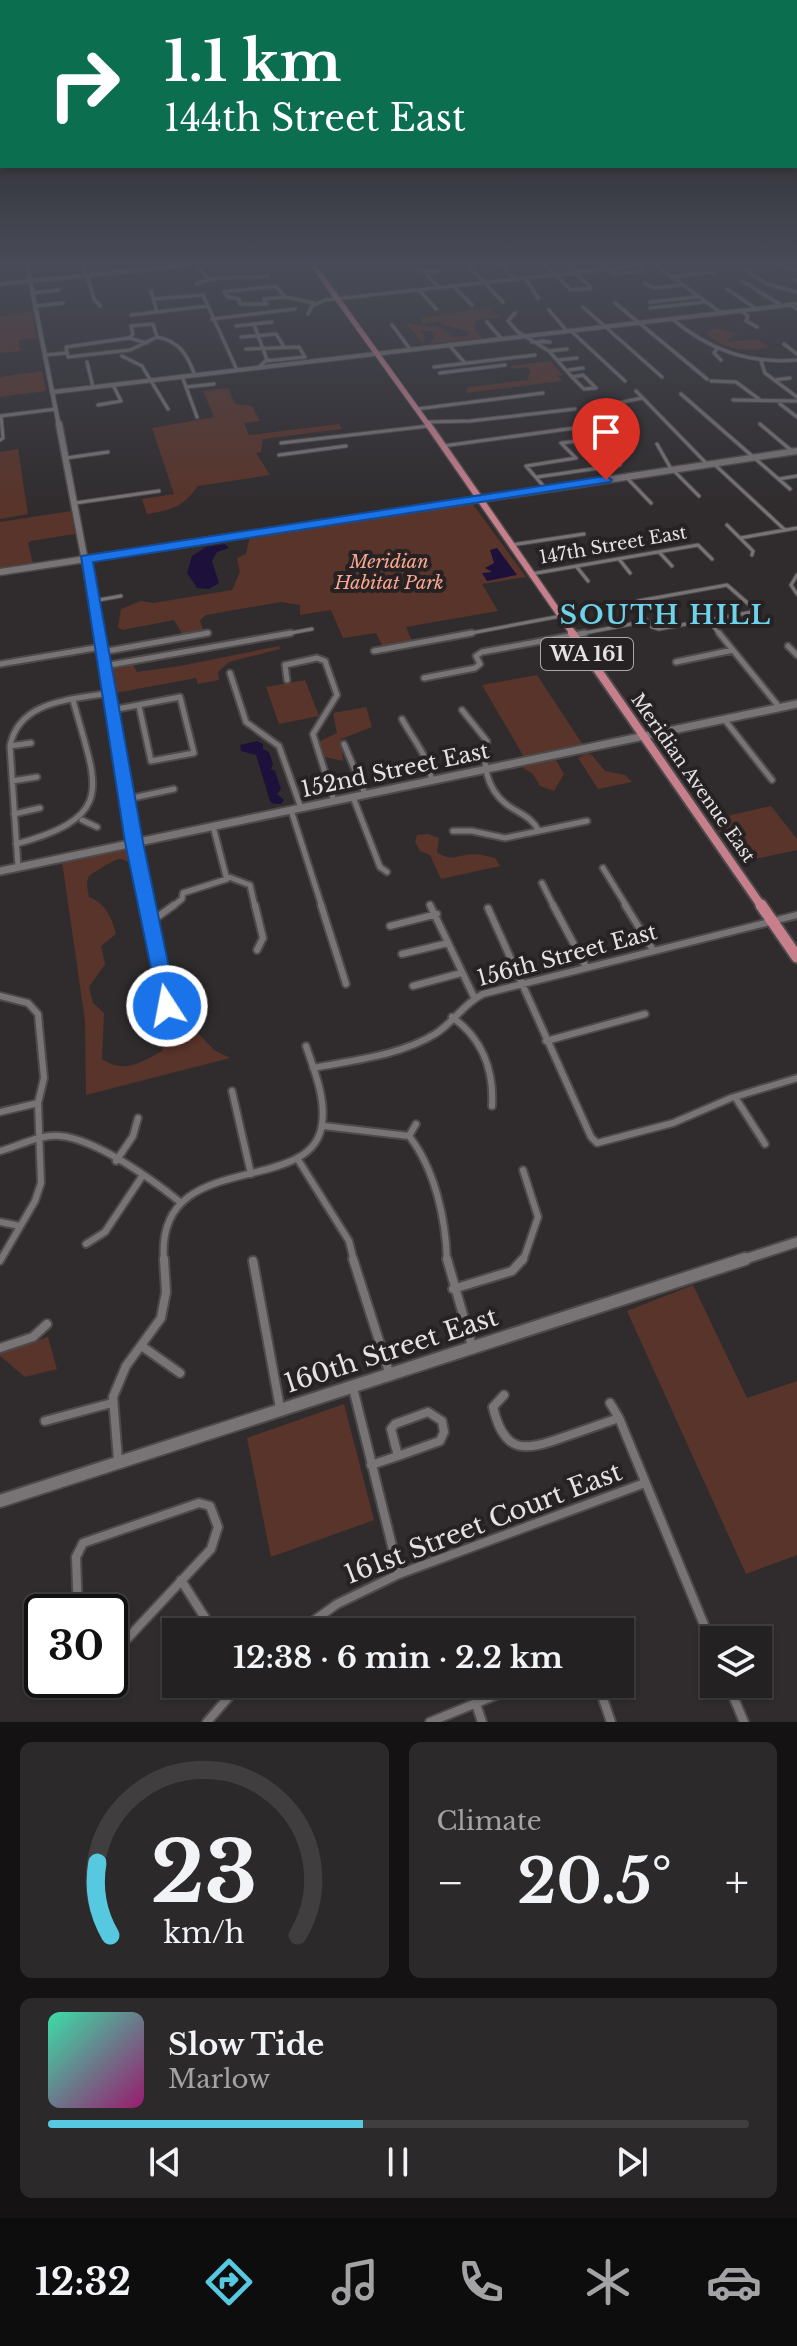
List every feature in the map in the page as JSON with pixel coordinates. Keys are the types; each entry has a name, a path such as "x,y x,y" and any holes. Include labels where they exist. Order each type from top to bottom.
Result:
{"main road":[{"name":"Meridian Avenue East","path":"369,345 429,424 797,957"}],"street":[{"path":"43,345 86,559 134,842 167,1006"},
{"path":"45,355 96,345"},
{"path":"67,352 127,350 140,345"},
{"path":"179,345 187,354 195,375"},
{"path":"225,345 237,370"},
{"path":"407,345 410,349"},
{"path":"53,392 438,345"},
{"path":"449,345 465,363"},
{"path":"538,345 549,351 571,377 584,389 596,388 583,375 571,377"},
{"path":"585,345 625,381"},
{"path":"626,345 662,377"},
{"path":"667,345 709,380 738,382 759,399"},
{"path":"709,345 716,350 761,361 797,360"},
{"path":"261,347 265,361"},
{"path":"246,349 299,347 305,357 265,361 259,367"},
{"path":"549,351 567,349"},
{"path":"716,350 714,353 721,360"},
{"path":"434,367 535,355"},
{"path":"122,356 142,366 168,409"},
{"path":"524,356 529,361"},
{"path":"558,360 577,358"},
{"path":"761,361 763,371 797,398"},
{"path":"87,362 93,387"},
{"path":"440,373 505,365"},
{"path":"445,366 449,372"},
{"path":"568,370 583,368"},
{"path":"182,376 197,417"},
{"path":"186,387 214,385 210,376"},
{"path":"774,380 790,378"},
{"path":"98,405 121,401 113,385"},
{"path":"636,391 684,437 686,445 785,530"},
{"path":"417,409 543,393"},
{"path":"681,394 790,489"},
{"path":"631,429 609,404 643,398"},
{"path":"780,404 797,398"},
{"path":"733,400 759,399 780,404 797,417"},
{"path":"0,440 3,438 0,416 56,409"},
{"path":"281,443 575,409"},
{"path":"442,446 604,424 620,418"},
{"path":"760,424 795,451"},
{"path":"546,489 526,466 576,458 561,443 595,439"},
{"path":"293,442 299,454"},
{"path":"657,444 673,470 699,496"},
{"path":"279,455 346,446"},
{"path":"0,572 795,451"},
{"path":"66,458 108,452"},
{"path":"536,477 620,465"},
{"path":"778,479 797,476"},
{"path":"626,477 651,503"},
{"path":"75,503 159,491"},
{"path":"727,525 753,551 752,555"},
{"path":"740,538 797,528"},
{"path":"511,545 584,534"},
{"name":"147th Street East","path":"531,574 698,545 712,559"},
{"path":"659,552 672,566"},
{"path":"618,559 630,573"},
{"path":"576,566 588,581"},
{"path":"797,575 792,579 792,587 797,594"},
{"path":"730,586 753,611 657,629 647,621 635,603 730,586"},
{"path":"93,601 121,596"},
{"path":"374,651 561,616"},
{"path":"424,678 475,668 480,664 476,656 482,652 647,621"},
{"path":"709,621 780,708"},
{"path":"104,666 312,629"},
{"path":"0,664 208,633"},
{"path":"788,646 797,655"},
{"path":"676,662 734,650"},
{"path":"287,680 285,665 323,659 337,695 331,708 316,723 313,738 334,801"},
{"path":"230,673 244,719 279,746 301,808"},
{"path":"18,867 10,737 19,722 38,709 109,693"},
{"path":"112,710 180,697 194,753 151,761 139,706"},
{"path":"16,844 53,836 82,820 94,799 73,700"},
{"name":"152nd Street East","path":"0,871 797,704"},
{"path":"462,710 470,716 488,743 481,760 501,800 527,813 539,831"},
{"path":"402,719 430,762 432,781"},
{"path":"724,719 772,780"},
{"path":"10,746 31,743"},
{"path":"344,744 365,794"},
{"path":"12,781 37,777"},
{"path":"128,799 174,789"},
{"path":"353,797 380,867 387,872"},
{"path":"14,814 40,808"},
{"path":"291,810 346,984"},
{"path":"82,820 97,827"},
{"path":"453,831 475,831 502,838 587,821"},
{"path":"213,826 228,879"},
{"path":"603,868 653,950"},
{"path":"152,921 182,899 188,889 240,879 250,885 263,938 257,950"},
{"path":"542,883 586,967"},
{"path":"430,905 437,914 474,997"},
{"path":"488,908 546,1041 591,1137 597,1143 673,1123 735,1097 797,1078"},
{"path":"390,926 437,914"},
{"name":"156th Street East","path":"313,1068 417,1043 441,1030 474,997 797,915"},
{"path":"402,954 448,943"},
{"path":"413,986 461,973"},
{"path":"0,996 28,1003 38,1014 44,1078 38,1103 41,1183 0,1261"},
{"path":"546,1041 645,1014"},
{"path":"452,1017 466,1026 477,1041 495,1088 492,1106"},
{"path":"119,1461 112,1403 123,1369 156,1330 164,1312 162,1230 180,1202 205,1187 297,1158 312,1146 324,1126 323,1101 306,1046"},
{"path":"232,1091 251,1174"},
{"path":"735,1097 765,1144"},
{"path":"0,1112 38,1103"},
{"path":"116,1161 137,1129 138,1118"},
{"path":"409,1136 416,1124"},
{"path":"324,1126 409,1136 419,1149 448,1232 447,1267 472,1346"},
{"path":"0,1151 64,1137 143,1175 180,1202"},
{"path":"297,1158 349,1241 359,1284 389,1373"},
{"path":"453,1289 512,1271 522,1263 538,1217 534,1195 523,1170"},
{"path":"86,1244 105,1232 143,1175"},
{"path":"0,1222 20,1226"},
{"name":"160th Street East","path":"0,1501 797,1242"},
{"path":"253,1261 280,1409"},
{"path":"0,1348 33,1337 47,1324"},
{"path":"143,1347 180,1373"},
{"path":"352,1385 399,1574"},
{"path":"504,1395 493,1407 496,1426 515,1447 521,1449 619,1418"},
{"path":"45,1421 112,1403"},
{"path":"610,1403 619,1418 704,1626"},
{"path":"371,1465 398,1456 440,1441 444,1432 442,1421 428,1412 395,1424 391,1429 398,1456"},
{"name":"161st Street Court East","path":"318,1618 337,1604 399,1574 645,1483"},
{"path":"77,1594 75,1566 80,1546 96,1536 199,1503 207,1504 214,1511 218,1535 211,1549 128,1637"},
{"path":"181,1580 205,1618"},
{"path":"207,1722 228,1698"},
{"path":"430,1722 490,1698"},
{"path":"603,1698 611,1722"},
{"path":"734,1698 744,1722"},
{"path":"476,1704 482,1722"}],"green space":[{"path":"0,345 19,345 20,351 0,353"},
{"path":"766,345 770,348 751,350 728,346"},
{"path":"550,361 563,375 558,376 562,381 466,393 468,387 528,380 530,371 527,367 513,369 510,366"},
{"path":"42,371 46,391 0,397 0,377"},
{"path":"228,388 235,404 252,406 260,421 244,423 249,435 339,424 342,429 263,439 261,452 256,453 270,475 198,486 176,506 147,514 142,499 174,494 152,428 214,417 203,391"},
{"path":"18,449 28,514 0,519 0,452"},
{"name":"Meridian Habitat Park","path":"472,503 526,577 482,584 498,611 406,627 412,641 383,647 376,633 343,638 331,610 300,615 300,605 281,602 206,615 200,620 203,630 183,635 174,620 122,630 118,627 121,609 141,601 153,603 232,590 240,572 237,558 246,554 250,536"},
{"path":"71,511 75,534 31,541 28,543 33,564 0,569 0,522"},
{"path":"279,646 280,649 229,662 218,672 219,680 198,684 196,678 115,693 110,668 132,663 137,672"},
{"path":"537,675 583,745 524,757 482,685"},
{"path":"305,680 319,716 279,724 266,687"},
{"path":"366,707 372,727 341,739 343,761 325,757 318,742 337,733 333,713"},
{"path":"587,753 605,771 625,775 632,782 598,789 578,758"},
{"path":"556,760 564,774 554,791 540,786 533,774 522,767"},
{"path":"771,806 797,839 797,850 741,862 710,820"},
{"path":"428,834 439,838 437,852 442,855 480,854 495,858 500,866 441,879 430,855 420,851 415,842 417,835"},
{"path":"132,847 137,867 116,860 93,873 87,881 89,897 107,911 116,934 101,946 105,964 89,987 93,1003 104,1013 102,1059 118,1066 139,1063 162,1051 168,1030 196,1031 214,1050 230,1058 86,1095 85,1021 62,861"},
{"path":"693,1285 747,1398 797,1381 797,1555 746,1574 627,1311"},
{"path":"48,1337 57,1369 25,1377 0,1356 0,1353"},
{"path":"344,1404 374,1520 271,1557 247,1438"}],"shaded area":[{"path":"225,544 229,548 217,552 212,561 219,583 209,589 197,588 187,573 192,556 206,547"},
{"path":"497,548 517,575 487,581 482,573 492,572 485,568 494,563 490,550"},
{"path":"257,741 269,752 273,764 271,769 275,771 281,789 277,794 284,800 281,804 270,801 256,755 241,751 240,745"}],"district":[{"name":"SOUTH HILL","path":"666,615"}],"route":[{"path":"167,1006 138,849 134,842 86,559 606,480"}]}
